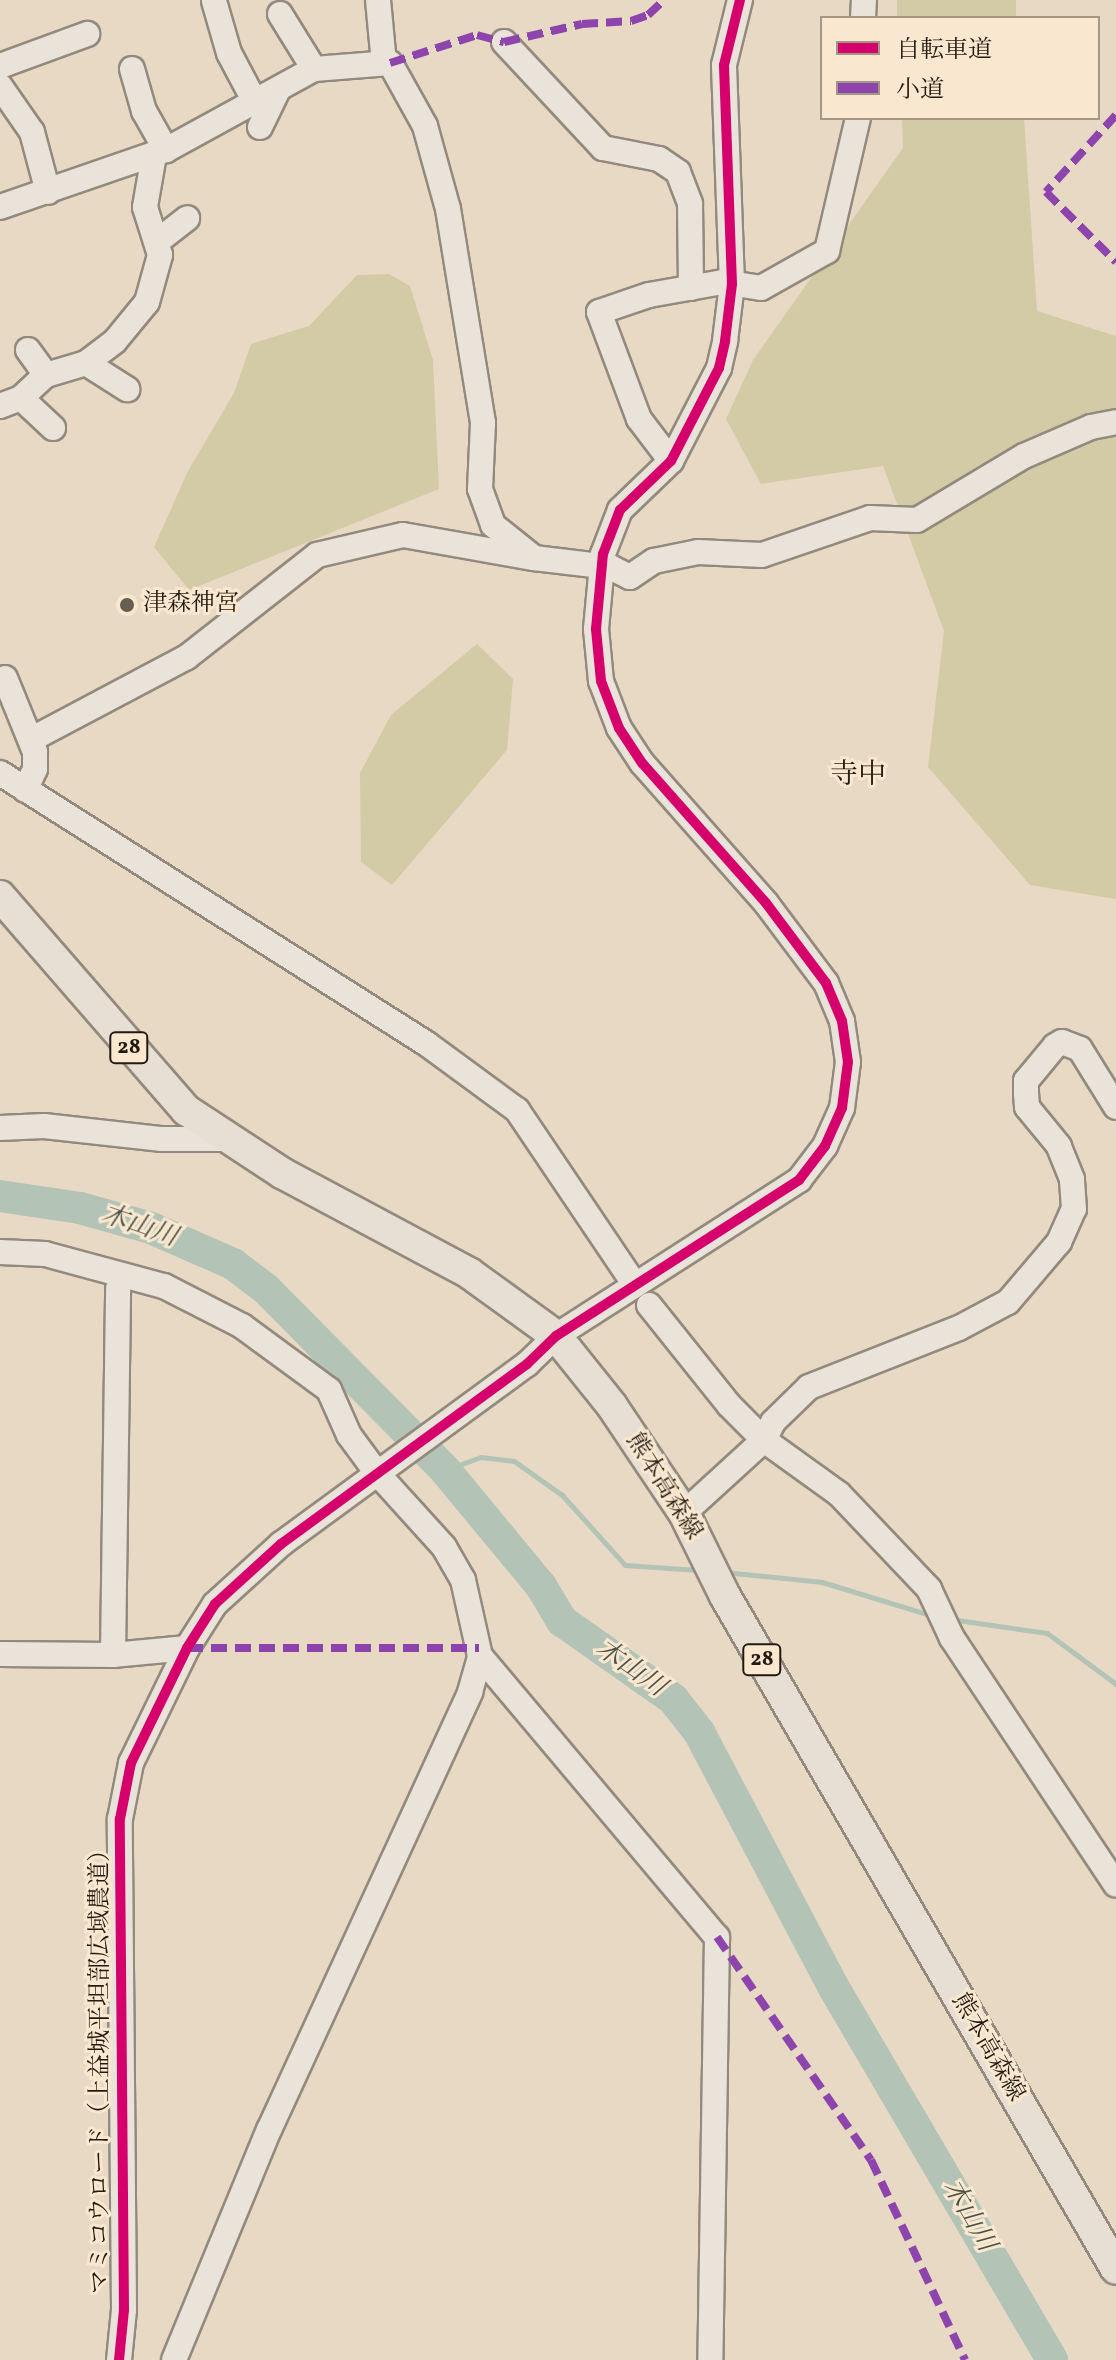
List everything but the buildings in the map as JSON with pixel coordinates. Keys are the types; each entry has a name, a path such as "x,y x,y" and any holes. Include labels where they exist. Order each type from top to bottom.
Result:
{"main road":[{"name":"熊本高森線","path":"0,896 186,1110 230,1139 469,1273 556,1336 612,1406 684,1513 740,1622 1116,2269"}],"street":[{"path":"378,0 384,63"},
{"path":"599,569 620,510 671,461 719,368 732,284 724,65 740,0"},
{"path":"214,1 229,53 255,102"},
{"path":"280,14 314,69"},
{"path":"0,66 87,34"},
{"path":"504,42 603,148 659,159 678,172 690,204 691,288"},
{"path":"0,207 160,152 314,69 390,63 425,126 448,209 483,423 480,489 493,525 534,558"},
{"path":"53,428 11,402 46,375 86,363 115,341 147,302 160,255 145,207 160,152 132,69"},
{"path":"0,86 32,132 48,192"},
{"path":"260,127 278,90"},
{"path":"671,461 639,419 599,312 691,288 732,284 761,288 827,251 858,120"},
{"path":"158,241 187,218"},
{"path":"28,350 46,375"},
{"path":"86,363 127,389"},
{"path":"32,739 187,657 317,555 403,535 599,569 610,567 630,577 654,561 698,552 762,555 870,518 917,520 1024,456 1091,427 1116,422"},
{"name":"マミコウロード（上益城平坦部広域農道）","path":"119,2360 124,2310 120,1819 131,1763 187,1648 226,1594 281,1544 527,1364 556,1336 799,1180 825,1146 842,1108 848,1062 842,1021 804,949 642,763 619,728 601,681 599,569"},
{"path":"2,675 32,739 35,769 25,790"},
{"path":"0,773 427,1044 517,1110 629,1276"},
{"path":"684,1513 764,1440 773,1422 809,1387 959,1328 1008,1302 1059,1242 1074,1209 1072,1179 1059,1146 1027,1107 1026,1094 1026,1081 1055,1046 1062,1042 1080,1049 1116,1107"},
{"path":"0,1128 44,1126 162,1139 230,1139"},
{"path":"0,1252 45,1254 164,1286 242,1326 329,1390 349,1435 383,1467 457,1569 480,1656 717,1937 710,2360"},
{"path":"113,1655 118,1288"},
{"path":"649,1305 729,1405 764,1440 839,1494 929,1589 952,1638 1116,1885"},
{"path":"0,1654 113,1655 187,1648"},
{"path":"174,2360 269,2130 470,1692 480,1656"}],"shaded area":[{"path":"897,0 1016,0 1016,16 897,16"},
{"path":"902,120 1024,120 1037,311 1116,336 1116,899 1030,885 928,767 944,631 883,466 761,484 726,419 753,360 903,148"},
{"path":"389,274 410,286 433,360 439,489 189,590 154,547 188,471 234,393 251,344 309,326 357,275"},
{"path":"477,644 513,679 507,750 392,885 361,862 360,773 391,715"}],"waterway":[{"name":"木山川","path":"0,1196 80,1208 151,1228 233,1264 266,1289 445,1470 541,1586 562,1621 673,1699 699,1732 834,1988 1052,2360"},
{"path":"445,1470 481,1457 514,1461 562,1495 625,1565 698,1570"},
{"path":"724,1572 822,1582 933,1616"},
{"path":"950,1619 1047,1633 1116,1684"}],"marked path":[{"path":"390,63 477,35 504,42 582,24 631,21 648,15 664,0"},
{"path":"1116,115 1046,192 1116,262"},
{"path":"187,1648 479,1648"},
{"path":"717,1937 871,2160 965,2360"}],"cycle path":[{"path":"119,2360 124,2310 120,1819 131,1763 187,1648 215,1604 281,1544 527,1364 556,1336 799,1180 825,1146 842,1108 848,1062 842,1021 826,983 766,903 642,763 619,728 601,681 596,629 603,554 620,510 671,461 719,368 732,284 724,65 740,0"}],"place":[{"name":"津森神宮","path":"127,605"}],"district":[{"name":"寺中","path":"858,776"}]}
